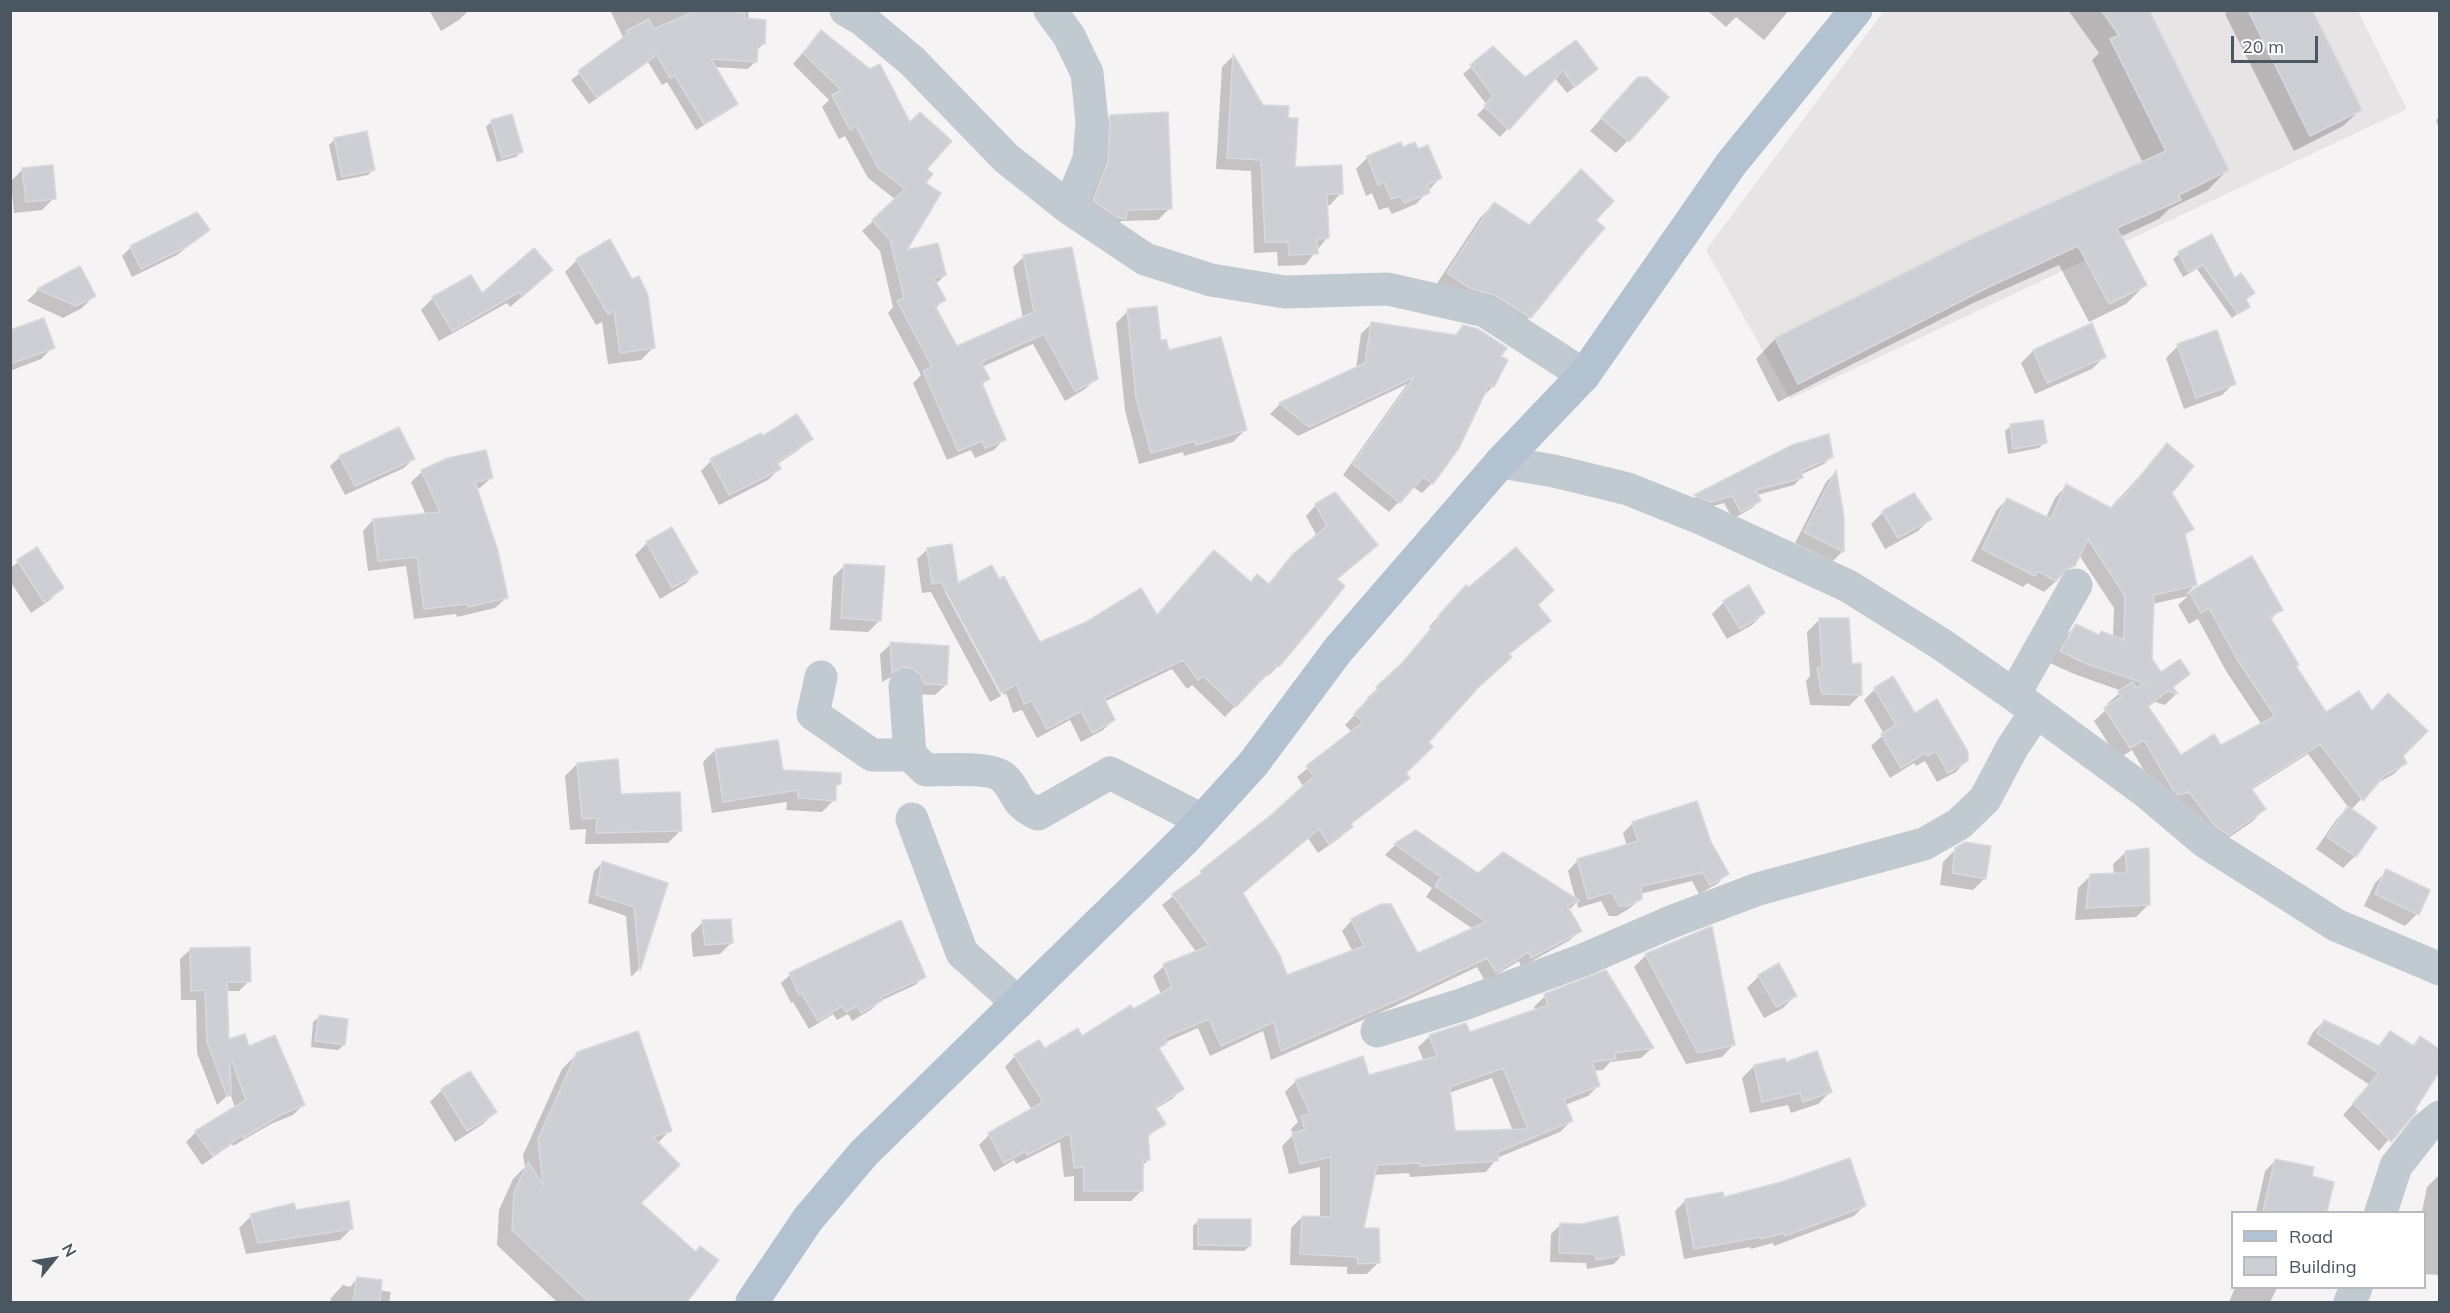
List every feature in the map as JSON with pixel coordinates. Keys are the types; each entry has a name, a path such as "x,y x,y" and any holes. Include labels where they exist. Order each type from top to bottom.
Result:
{"main road":[{"path":"752,1302 808,1219 864,1153 1202,820 1253,764 1338,650 1502,462 1584,375 1731,164 1856,10"}],"street":[{"path":"846,10 864,20 912,62 1006,158 1069,208 1145,259 1212,280 1285,292 1388,289 1485,311 1584,375"},
{"path":"1050,10 1069,36 1087,73 1092,122 1089,159 1069,208"},
{"path":"1502,462 1554,471 1628,489 1705,520 1848,586 1941,644 2025,704 2146,792 2204,841 2336,925 2439,969"},
{"path":"1377,1031 1461,1005 1583,960 1671,922 1758,889 1924,844 1959,824 1985,799 2012,748 2025,704 2076,585"},
{"path":"822,677 813,714 872,755 910,755"},
{"path":"905,686 910,755 926,770 986,771 1003,776 1022,807 1038,814 1110,773 1202,820"},
{"path":"912,819 962,953 1018,1003"},
{"path":"2381,1211 2397,1166 2425,1130 2439,1117"}],"shaded area":[{"path":"1884,11 2358,11 2407,109 1790,399 1706,250"}],"building":[{"path":"698,10 725,10 745,13 744,18 766,20 765,44 758,44 757,62 711,59 738,104 704,124 675,76 670,78 657,55 597,98 578,71 628,34 626,31 649,19 654,29"},
{"path":"2101,10 2149,10 2229,170 2179,195 2181,200 2117,228 2147,285 2109,304 2078,246 1991,286 1798,384 1775,338 1976,237 2166,151 2110,39 2119,35"},
{"path":"2248,10 2312,10 2362,110 2310,136"},
{"path":"821,30 870,69 880,64 910,122 920,112 952,141 927,169 933,174 926,183 941,193 907,250 938,243 946,275 934,278 946,300 935,306 957,346 1034,312 1023,255 1072,247 1098,379 1075,391 1044,334 981,362 990,379 982,383 1006,440 985,448 982,441 958,451 923,371 932,367 897,301 904,298 890,240 872,220 905,189 878,168 856,126 850,130 832,95 841,90 803,53"},
{"path":"1576,40 1598,69 1575,87 1563,70 1509,130 1484,106 1493,96 1470,65 1493,46 1525,77"},
{"path":"1233,54 1263,105 1289,106 1288,118 1298,118 1295,167 1342,165 1343,194 1327,194 1329,238 1317,239 1318,254 1289,255 1288,242 1265,242 1261,160 1227,158"},
{"path":"1638,77 1647,77 1669,97 1629,142 1601,118"},
{"path":"1168,112 1172,209 1127,210 1126,219 1116,217 1093,201 1108,161 1110,115"},
{"path":"512,114 523,152 502,158 491,120"},
{"path":"367,131 375,170 342,177 334,138"},
{"path":"1401,142 1403,147 1415,142 1418,149 1428,145 1442,178 1427,185 1430,193 1404,203 1401,196 1391,199 1384,182 1378,185 1367,156"},
{"path":"53,165 56,199 26,202 22,168"},
{"path":"1581,169 1614,201 1596,220 1605,228 1531,318 1495,295 1469,288 1447,273 1494,202 1529,225"},
{"path":"197,212 210,230 188,246 141,269 130,246"},
{"path":"2212,234 2235,278 2241,273 2255,293 2246,299 2250,307 2238,314 2203,265 2188,272 2178,252"},
{"path":"610,239 632,279 639,276 648,295 655,348 620,353 614,311 608,314 576,259"},
{"path":"534,248 553,270 523,296 519,292 452,331 432,297 471,275 482,293"},
{"path":"80,266 96,296 76,306 37,289"},
{"path":"1157,306 1161,341 1166,339 1169,350 1221,337 1247,430 1196,445 1195,441 1151,453 1136,397 1127,309"},
{"path":"44,318 55,348 10,364 10,330"},
{"path":"1371,322 1456,335 1463,325 1478,329 1507,348 1501,356 1508,360 1494,387 1489,385 1459,448 1433,484 1423,477 1400,503 1353,464 1414,377 1309,427 1279,403 1365,363"},
{"path":"2092,323 2106,357 2047,383 2033,350"},
{"path":"2217,330 2236,384 2196,398 2177,344"},
{"path":"797,414 813,439 777,462 781,469 729,495 710,459 761,433 763,436"},
{"path":"2043,420 2047,443 2013,449 2010,424"},
{"path":"399,427 415,459 355,486 339,456"},
{"path":"1829,434 1833,457 1801,471 1803,478 1756,490 1761,501 1741,512 1732,496 1710,502 1694,495 1792,445"},
{"path":"2167,443 2194,466 2172,493 2194,529 2185,534 2197,585 2154,595 2152,659 2161,672 2180,659 2190,674 2173,687 2178,694 2168,691 2148,706 2181,755 2214,734 2221,745 2275,716 2237,659 2209,608 2201,613 2189,592 2252,556 2283,610 2270,617 2299,665 2296,666 2326,712 2359,691 2372,711 2388,693 2428,731 2403,756 2407,763 2384,776 2363,801 2320,744 2251,788 2266,809 2229,835 2215,826 2189,792 2178,795 2174,791 2144,740 2130,748 2104,708 2121,697 2118,691 2133,682 2136,688 2144,683 2087,664 2060,651 2076,624 2099,635 2101,631 2124,640 2125,596 2088,539 2075,566 2066,569 2056,581 2038,571 2035,576 1982,549 2007,498 2051,519 2066,484 2111,508 2119,498 2121,500"},
{"path":"486,450 493,478 475,482 498,551 508,598 468,607 467,604 424,609 417,557 378,561 373,519 440,512 421,470 448,458"},
{"path":"1836,470 1844,517 1844,552 1804,532"},
{"path":"1335,492 1378,545 1337,579 1345,586 1323,614 1279,667 1276,665 1236,707 1203,676 1198,680 1183,660 1104,698 1115,720 1092,733 1081,711 1047,729 1032,701 1024,704 1017,684 1001,693 941,582 932,584 927,548 952,544 958,583 992,565 999,579 1004,576 1040,642 1086,622 1141,588 1157,615 1214,550 1251,582 1257,574 1269,584 1293,554 1327,526 1315,504"},
{"path":"1914,493 1932,519 1898,538 1882,511"},
{"path":"672,527 698,573 672,588 646,542"},
{"path":"37,547 64,588 44,602 17,560"},
{"path":"1516,547 1554,590 1538,605 1551,621 1509,654 1512,657 1479,687 1429,742 1433,747 1406,773 1410,778 1351,824 1353,827 1329,844 1319,829 1243,893 1280,956 1287,975 1364,946 1351,919 1381,904 1391,904 1418,953 1486,922 1435,886 1441,877 1394,844 1416,830 1478,873 1503,852 1580,901 1567,905 1582,931 1531,958 1529,952 1496,972 1487,958 1281,1051 1274,1022 1221,1046 1209,1019 1164,1038 1167,1043 1159,1048 1184,1089 1155,1107 1166,1124 1148,1135 1150,1160 1143,1160 1143,1191 1084,1191 1084,1167 1074,1168 1070,1133 1027,1155 1025,1151 1004,1163 988,1133 1043,1102 1014,1055 1039,1040 1045,1048 1078,1028 1082,1036 1131,1005 1133,1009 1172,987 1163,964 1209,946 1172,894 1202,873 1200,871 1271,815 1314,776 1306,766 1363,722 1354,714 1378,689 1376,687 1402,663 1440,618 1438,616 1466,585 1469,587"},
{"path":"844,564 885,566 881,621 841,618"},
{"path":"1749,585 1765,613 1740,629 1723,601"},
{"path":"1819,618 1849,618 1852,664 1861,663 1862,695 1822,694 1817,668 1822,667"},
{"path":"890,642 949,646 947,685 924,684 920,675 913,669 903,667 892,673"},
{"path":"1893,676 1915,713 1937,699 1968,752 1968,761 1948,773 1936,751 1927,756 1925,753 1901,768 1881,734 1896,725 1874,688"},
{"path":"778,740 783,770 841,773 841,784 836,785 836,801 798,798 798,790 723,802 715,749"},
{"path":"618,759 621,794 680,792 682,831 596,833 597,818 582,819 577,763"},
{"path":"1697,801 1711,842 1729,874 1710,885 1702,871 1702,873 1641,886 1642,899 1628,906 1619,906 1612,892 1588,899 1577,859 1638,841 1632,822"},
{"path":"2348,806 2377,827 2356,857 2327,837"},
{"path":"1965,842 1991,846 1986,879 1952,873 1955,848"},
{"path":"2149,848 2150,905 2086,908 2090,874 2127,873 2125,851"},
{"path":"602,861 668,883 640,971 634,907 596,895"},
{"path":"2386,869 2430,890 2419,915 2375,894"},
{"path":"731,919 733,943 705,945 702,920"},
{"path":"901,920 926,977 881,997 883,1000 861,1013 857,1006 846,1012 842,1006 818,1021 802,994 799,995 789,973"},
{"path":"1712,926 1735,1045 1698,1053 1645,954"},
{"path":"250,947 251,982 227,982 229,1039 245,1034 249,1046 275,1035 305,1105 282,1114 243,1138 242,1135 213,1156 195,1131 246,1100 232,1061 230,1062 231,1095 227,1096 207,1042 205,990 191,991 190,948"},
{"path":"1779,963 1797,996 1776,1007 1758,975"},
{"path":"1606,970 1654,1048 1615,1053 1616,1059 1592,1062 1600,1086 1564,1099 1573,1121 1498,1152 1498,1161 1420,1166 1420,1163 1377,1165 1364,1228 1379,1228 1380,1263 1358,1264 1357,1257 1300,1254 1302,1216 1331,1217 1331,1157 1300,1164 1292,1133 1305,1130 1301,1116 1310,1114 1295,1080 1363,1056 1369,1075 1437,1056 1429,1035 1466,1023 1470,1032 1548,1005 1544,994","holes":["1503,1068 1528,1129 1455,1131 1450,1087"]},
{"path":"319,1015 348,1019 345,1045 315,1041"},
{"path":"2324,1020 2379,1046 2390,1031 2414,1046 2420,1036 2439,1049 2439,1072 2415,1110 2417,1111 2391,1142 2353,1103 2379,1073 2317,1033"},
{"path":"638,1031 672,1131 653,1137 680,1165 641,1203 696,1252 700,1246 719,1260 687,1302 589,1302 512,1230 514,1193 528,1162 543,1185 538,1139 577,1052"},
{"path":"1817,1051 1832,1092 1803,1102 1800,1093 1762,1102 1754,1065 1785,1058 1786,1062"},
{"path":"470,1071 497,1112 467,1131 441,1089"},
{"path":"1850,1158 1866,1206 1785,1236 1784,1233 1761,1239 1761,1237 1694,1249 1685,1199 1723,1192 1724,1197 1781,1182"},
{"path":"2275,1159 2314,1167 2312,1176 2334,1182 2327,1211 2263,1211"},
{"path":"349,1201 353,1229 258,1243 250,1214 294,1203 296,1210"},
{"path":"1618,1216 1625,1255 1596,1260 1595,1254 1559,1253 1560,1223 1582,1224"},
{"path":"1198,1219 1251,1219 1251,1246 1198,1245"},
{"path":"357,1277 382,1280 380,1302 353,1302"}]}
